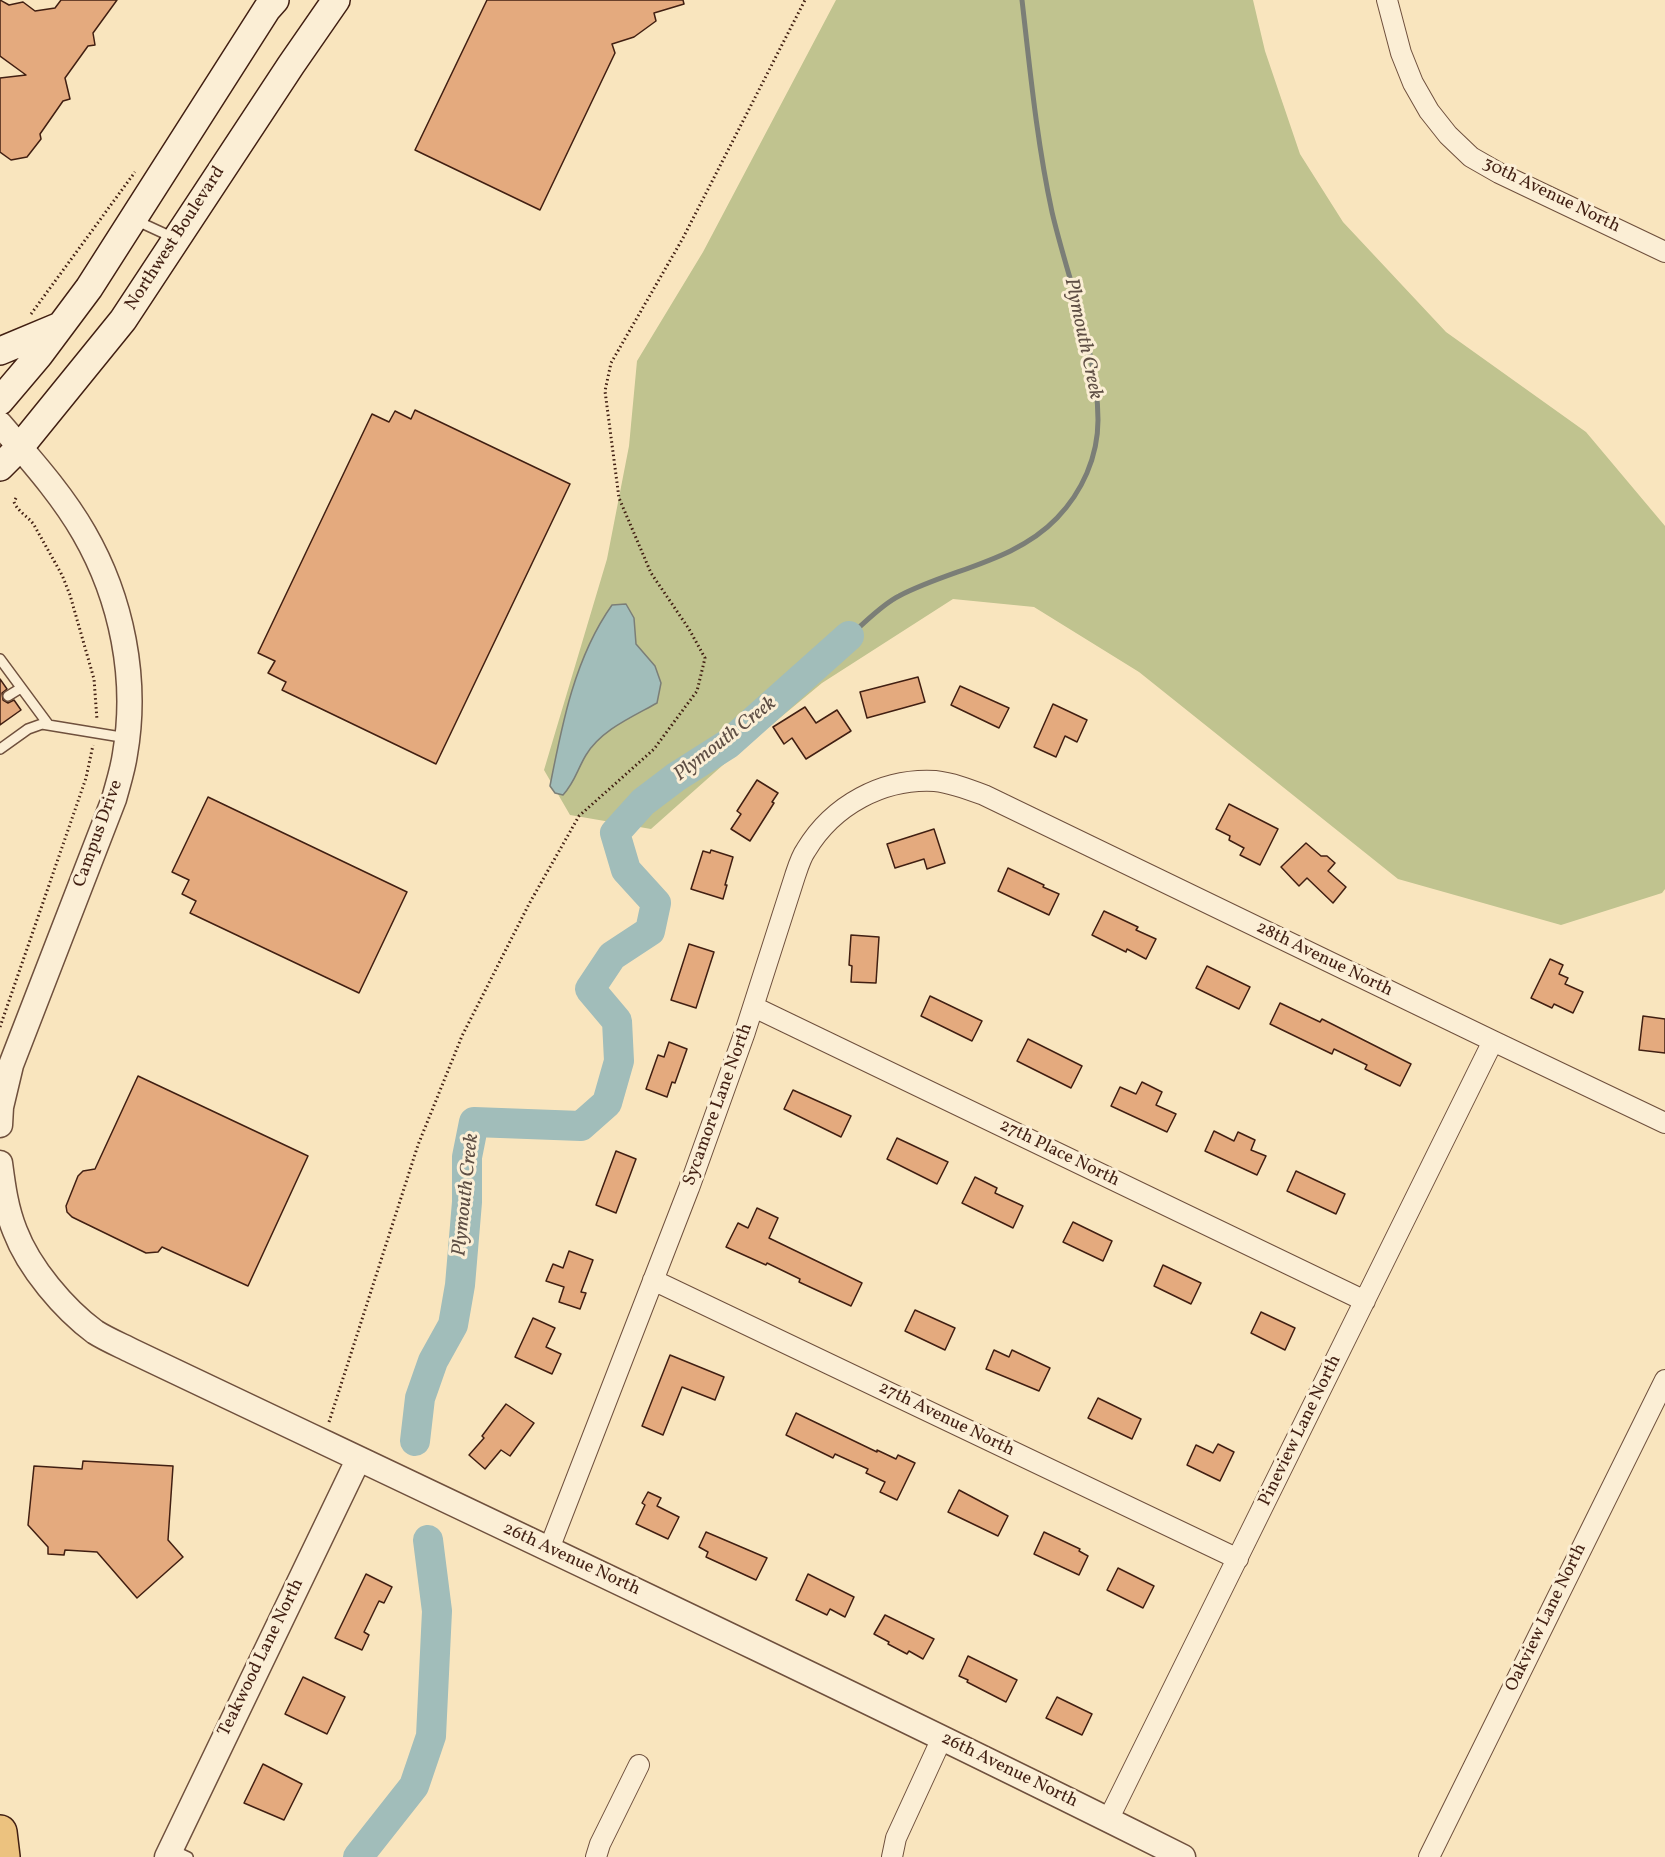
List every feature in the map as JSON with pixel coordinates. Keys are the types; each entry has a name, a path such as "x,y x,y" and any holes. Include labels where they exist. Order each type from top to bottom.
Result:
{"highway":[{"path":"0,1832 3,1857"}],"main road":[{"path":"0,401 89,288 267,9 275,0"},
{"name":"Northwest Boulevard","path":"0,467 20,447 123,320 336,0"},
{"path":"0,351 61,325"}],"street":[{"name":"30th Avenue North","path":"1387,0 1401,53 1413,83 1428,111 1471,157 1499,173 1665,252"},
{"name":"Campus Drive","path":"0,424 58,494 77,522 105,573 118,616 128,662 130,708 125,754 114,799 11,1065 1,1107 0,1125"},
{"name":"Sycamore Lane North","path":"549,1549 690,1188 754,1006 804,852 819,830 838,812 883,787 909,782 935,781 960,786 984,795"},
{"name":"28th Avenue North","path":"984,795 1665,1123"},
{"name":"27th Place North","path":"754,1006 1365,1301"},
{"name":"Pineview Lane North","path":"1108,1820 1493,1041"},
{"name":"26th Avenue North","path":"0,1163 4,1192 15,1232 36,1271 64,1303 96,1332 358,1460 942,1738 1183,1857"},
{"name":"27th Avenue North","path":"653,1280 1238,1559"},
{"name":"Oakview Lane North","path":"1429,1857 1665,1380"},
{"name":"Teakwood Lane North","path":"175,1854 358,1460"},
{"path":"892,1857 896,1838 942,1738"},
{"path":"596,1857 600,1844 639,1765"}],"lane":[{"path":"133,219 177,240"},
{"path":"0,659 48,724"},
{"path":"0,679 10,673"},
{"path":"8,696 21,688"},
{"path":"1,745 28,729 42,724 127,738"}],"path":[{"path":"323,1443 418,1145 462,1036 529,904 579,816 654,749 697,691 705,658 689,629 651,573 620,498 606,391 611,363 683,238 805,0"},
{"path":"30,314 139,167"},
{"path":"0,1027 86,778 97,712 94,679 70,595 62,575 30,518 16,506 14,502 16,498"}],"green space":[{"path":"836,0 1253,0 1265,51 1300,154 1343,222 1446,332 1586,432 1665,526 1665,889 1662,893 1561,925 1398,879 1139,672 1034,607 953,599 822,683 723,765 651,829 570,815 544,770 607,559 629,446 637,361 703,252"}],"water":[{"path":"626,604 634,618 636,644 655,666 661,683 657,703 600,738 586,755 563,795 555,793 550,786 565,715 579,669 588,646 612,605"}],"building":[{"path":"0,0 9,5 23,2 35,11 55,8 61,0 117,0 93,33 95,45 88,46 65,78 70,99 63,101 40,134 41,139 27,157 11,160 0,152 0,78 26,75 0,56"},
{"path":"487,0 683,0 684,4 654,13 656,21 634,37 612,44 615,53 540,210 415,150"},
{"path":"415,410 570,484 436,764 282,690 286,682 268,673 275,661 258,653 372,414 389,422 395,411 411,419"},
{"path":"918,677 925,702 867,718 860,692"},
{"path":"0,679 7,689 2,693 3,700 8,703 14,700 21,710 0,725"},
{"path":"960,686 1009,708 999,728 951,705"},
{"path":"1053,704 1087,720 1077,742 1065,736 1056,757 1034,747"},
{"path":"805,707 816,723 837,710 851,731 806,759 792,738 784,744 773,727"},
{"path":"757,780 778,793 750,841 731,829 741,814 737,811"},
{"path":"208,797 407,892 359,993 190,913 196,901 182,894 189,880 172,872"},
{"path":"1229,804 1278,829 1260,865 1240,855 1244,848 1229,840 1230,836 1216,829"},
{"path":"934,829 945,863 927,869 924,859 895,868 887,844"},
{"path":"1306,843 1321,856 1327,856 1335,863 1328,871 1346,887 1333,903 1307,878 1299,886 1281,867"},
{"path":"711,850 733,857 723,899 691,889 703,851 710,853"},
{"path":"1008,868 1059,894 1049,915 998,891"},
{"path":"1104,911 1138,927 1136,930 1156,939 1146,959 1092,935"},
{"path":"851,935 879,937 876,983 851,982 852,966 849,965"},
{"path":"689,944 714,952 696,1008 671,1000"},
{"path":"1550,959 1563,965 1559,974 1568,978 1565,984 1583,992 1573,1013 1554,1004 1552,1008 1531,998"},
{"path":"1207,966 1250,987 1239,1009 1196,988"},
{"path":"930,996 982,1021 972,1041 921,1016"},
{"path":"1280,1003 1320,1022 1322,1019 1411,1064 1400,1086 1365,1069 1367,1065 1334,1049 1332,1054 1270,1024"},
{"path":"1643,1016 1665,1019 1665,1053 1639,1050"},
{"path":"1028,1039 1082,1066 1071,1088 1017,1061"},
{"path":"669,1042 687,1049 675,1083 672,1082 667,1097 646,1089 658,1055 664,1057"},
{"path":"138,1076 308,1156 248,1286 162,1247 158,1252 146,1253 72,1217 67,1212 66,1206 78,1176 83,1171 95,1169"},
{"path":"1142,1082 1162,1092 1156,1105 1176,1114 1167,1132 1111,1106 1120,1087 1136,1094"},
{"path":"793,1090 851,1116 841,1137 784,1109"},
{"path":"1214,1131 1234,1141 1238,1132 1255,1140 1251,1150 1266,1156 1257,1175 1205,1151"},
{"path":"897,1138 948,1162 937,1184 887,1159"},
{"path":"616,1151 636,1159 616,1213 596,1205"},
{"path":"1296,1171 1345,1194 1336,1214 1287,1191"},
{"path":"975,1177 997,1188 995,1193 1023,1206 1013,1228 962,1203"},
{"path":"757,1208 778,1218 769,1238 862,1283 851,1306 799,1282 800,1279 767,1263 766,1265 726,1247 738,1223 748,1228"},
{"path":"1073,1222 1112,1241 1103,1261 1063,1242"},
{"path":"569,1251 593,1260 581,1292 586,1293 580,1309 559,1302 564,1287 546,1281 553,1264 563,1268"},
{"path":"1163,1265 1201,1283 1191,1304 1154,1286"},
{"path":"915,1310 955,1328 945,1350 905,1331"},
{"path":"1261,1312 1295,1328 1285,1350 1251,1333"},
{"path":"533,1318 555,1328 546,1347 561,1354 552,1374 515,1357"},
{"path":"994,1350 1009,1357 1012,1350 1050,1368 1039,1391 986,1369"},
{"path":"670,1355 724,1377 715,1400 682,1387 663,1435 642,1426"},
{"path":"1098,1398 1141,1419 1132,1439 1088,1418"},
{"path":"506,1404 534,1423 510,1456 501,1450 485,1469 469,1455 484,1438 482,1436"},
{"path":"796,1413 877,1452 877,1450 896,1459 898,1455 915,1463 897,1500 880,1492 885,1482 866,1473 868,1469 835,1454 833,1458 786,1435"},
{"path":"1218,1444 1234,1452 1220,1481 1187,1465 1196,1445 1213,1453"},
{"path":"83,1461 173,1466 168,1540 183,1557 137,1598 97,1552 65,1550 64,1555 48,1554 48,1547 28,1525 34,1466 82,1469"},
{"path":"959,1490 1008,1516 998,1536 948,1512"},
{"path":"648,1492 661,1498 657,1506 679,1517 668,1539 636,1524"},
{"path":"706,1532 767,1558 756,1580 706,1557 708,1552 699,1547"},
{"path":"1044,1532 1080,1549 1079,1551 1088,1556 1079,1575 1034,1554"},
{"path":"1118,1568 1154,1586 1143,1608 1107,1590"},
{"path":"366,1574 392,1587 384,1603 379,1601 364,1632 369,1635 362,1650 335,1638"},
{"path":"808,1574 854,1597 845,1617 830,1609 827,1615 796,1600"},
{"path":"885,1615 934,1639 923,1659 909,1651 907,1654 874,1634"},
{"path":"968,1656 1017,1680 1006,1702 959,1676"},
{"path":"303,1677 345,1697 327,1734 285,1714"},
{"path":"1057,1697 1092,1714 1082,1735 1046,1718"},
{"path":"263,1764 302,1784 284,1820 244,1803"}],"waterway":[{"name":"Plymouth Creek","path":"849,636 879,609 899,596 1002,555 1040,533 1057,518 1074,497 1092,460 1097,434 1097,395 1081,316 1058,237 1042,160 1022,0"},
{"name":"Plymouth Creek","path":"415,1441 420,1398 433,1361 453,1325 460,1285 467,1202 467,1157 474,1122 581,1126 607,1103 619,1061 617,1021 590,989 612,956 650,931 656,903 626,870 615,833 643,802 676,777 728,744 849,636"},
{"name":"Plymouth Creek","path":"358,1857 414,1786 431,1736 437,1611 428,1540"}]}
